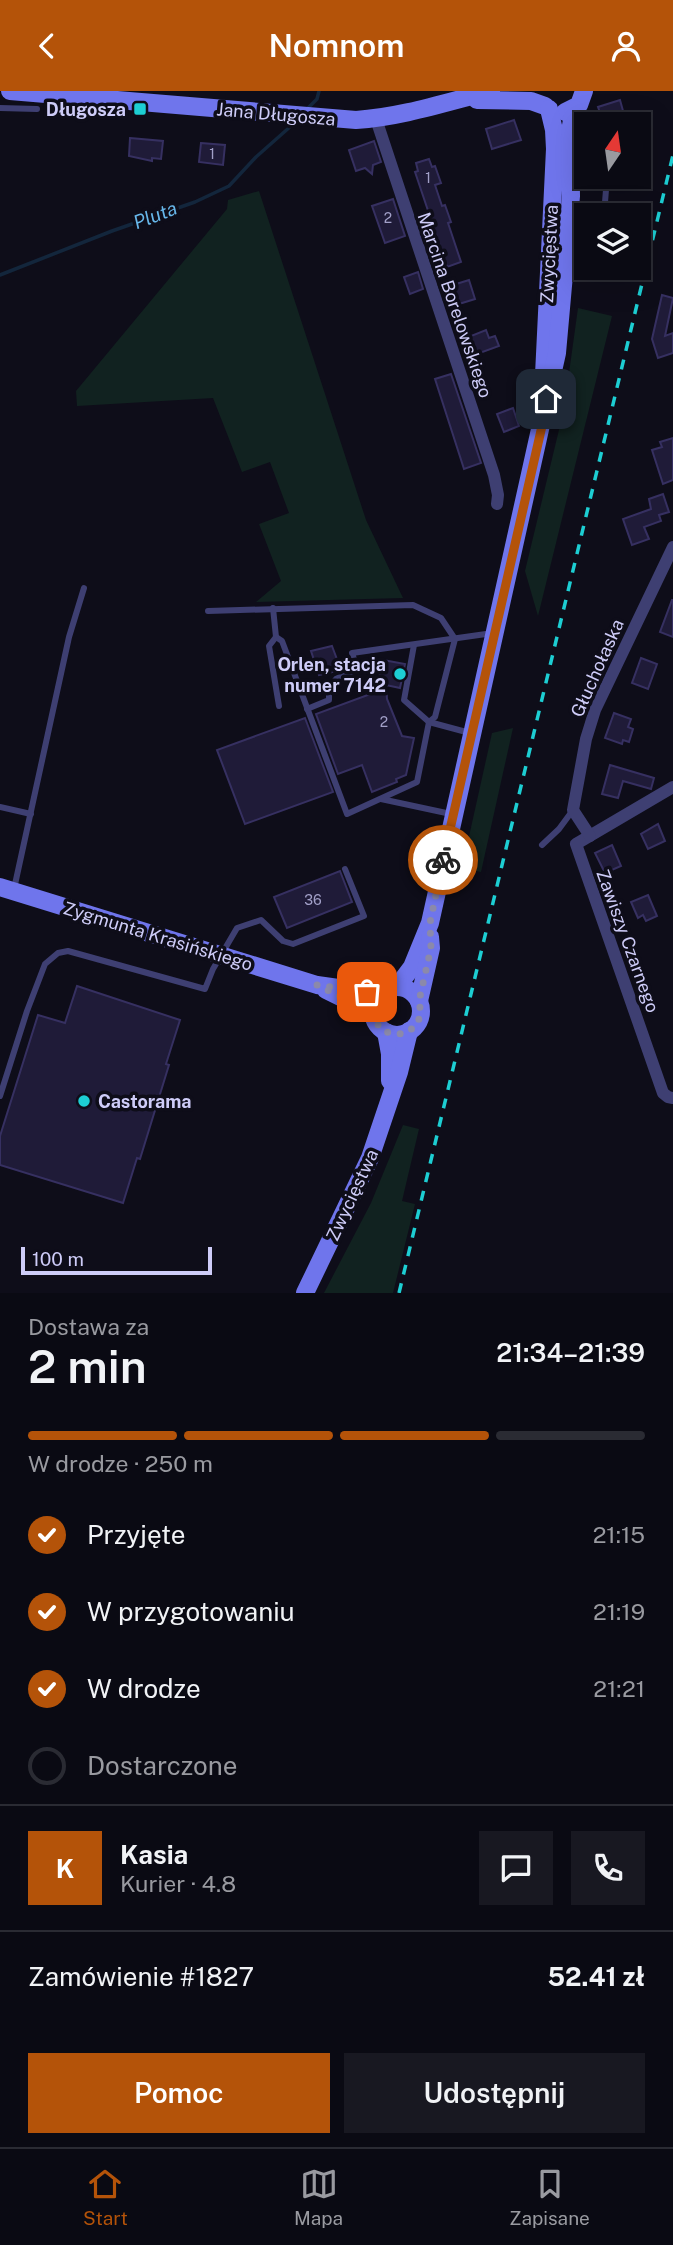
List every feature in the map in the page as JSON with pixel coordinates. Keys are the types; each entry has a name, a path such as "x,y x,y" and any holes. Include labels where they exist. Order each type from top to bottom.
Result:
{"main road":[{"name":"Jana Długosza","path":"10,91 316,118 376,119 463,99"},
{"path":"463,99 491,91"},
{"path":"463,99 544,102 562,113 574,109 582,99 584,91"},
{"name":"Zwycięstwa","path":"544,102 555,130 545,343 546,399"},
{"name":"Zwycięstwa","path":"574,109 570,131 574,147"},
{"name":"Zwycięstwa","path":"390,989 412,967 430,923 557,353 574,185"},
{"name":"Zygmunta Krasińskiego","path":"7,889 317,985 373,1013"},
{"name":"Zwycięstwa","path":"419,1001 431,948 430,923"},
{"name":"Zygmunta Krasińskiego","path":"317,985 367,992 390,989"},
{"path":"390,989 410,991 419,1001 421,1015 409,1031 393,1035 379,1027 373,1013 377,998 390,989"},
{"name":"Zwycięstwa","path":"305,1293 370,1158 399,1072 409,1031"},
{"name":"Zwycięstwa","path":"386,1032 390,1054 390,1093"}],"street":[{"name":"Marcina Borelowskiego","path":"376,119 494,475 497,504"},
{"name":"Głuchołaska","path":"573,810 594,710 673,547"},
{"path":"573,810 590,836 672,792"},
{"name":"Zawiszy Czarnego","path":"590,836 576,844 581,861 663,1093 673,1098"}],"lane":[{"path":"0,108 37,109"},
{"path":"7,889 31,814 69,637 85,588"},
{"path":"208,611 413,605 441,618 455,639 435,717 429,722 417,782 347,814 282,641 276,637"},
{"path":"272,608 276,637 269,646 279,706"},
{"path":"307,709 329,700 329,688 336,679 356,669 352,653 495,633"},
{"path":"414,645 404,700 429,722 472,733"},
{"path":"381,799 453,814"},
{"path":"0,807 31,814"},
{"path":"542,845 559,829 573,810"},
{"path":"0,1096 45,964 58,953 68,951 205,989 237,928 261,920 283,941 293,944 364,916 345,869"}],"shaded area":[{"path":"259,191 366,520 403,598 256,602 281,581 259,524 289,513 270,462 242,472 213,398 77,406 76,391 227,209 228,200"},
{"path":"578,308 612,316 538,616 525,571 564,409"},
{"path":"513,728 481,872 462,868 492,733"},
{"path":"403,1125 419,1129 402,1201 415,1204 393,1293 324,1293 371,1203"}],"building":[{"path":"620,100 623,112 600,112 598,107"},
{"path":"514,120 521,140 492,149 486,129"},
{"path":"130,138 163,141 161,159 152,158 152,161 129,156"},
{"path":"374,141 381,162 373,165 372,174 365,168 356,171 349,150"},
{"path":"201,143 225,145 223,165 199,162"},
{"path":"429,159 432,167 435,166 441,183 435,185 451,222 448,223 461,262 447,267 415,172 418,171 416,163"},
{"path":"393,199 405,236 385,243 372,206"},
{"path":"418,272 423,289 410,294 404,277"},
{"path":"469,280 475,299 459,304 453,285"},
{"path":"662,295 673,298 665,336 673,333 673,353 658,358 652,339"},
{"path":"486,330 489,338 495,336 499,346 477,354 471,336"},
{"path":"451,374 481,463 464,469 435,379"},
{"path":"513,408 519,426 504,432 497,414"},
{"path":"673,438 673,480 663,484 652,450 662,447 660,442"},
{"path":"663,494 669,512 659,515 661,521 644,527 649,539 632,545 623,519 651,509 649,499"},
{"path":"673,600 673,637 660,632"},
{"path":"332,646 341,670 319,675 311,651"},
{"path":"641,658 657,664 648,689 632,683"},
{"path":"383,660 405,664 400,688 386,685 387,699 402,736 414,738 406,775 396,779 397,782 372,792 362,765 338,774 316,714 376,692"},
{"path":"614,713 631,719 628,727 633,729 629,742 623,740 622,744 605,738"},
{"path":"305,718 333,792 245,824 217,750"},
{"path":"610,765 654,778 651,789 623,781 618,798 602,794"},
{"path":"658,824 665,841 648,849 641,834"},
{"path":"612,845 621,866 605,873 595,853"},
{"path":"340,871 352,902 287,928 274,897"},
{"path":"648,895 657,916 646,921 643,915 638,918 631,902"},
{"name":"Castorama","path":"77,986 180,1020 140,1159 137,1158 123,1203 0,1165 0,1136 38,1015 65,1023"}],"waterway":[{"name":"Pluta","path":"309,107 317,99 319,91"},
{"name":"Pluta","path":"0,275 195,202 229,186 291,126"}],"railway":[{"path":"399,1293 673,155"}],"way so far":[{"path":"367,992 317,985 373,1013 379,1027 386,1032 393,1035 402,1034 415,1027 421,1015 419,1001 431,948 430,923 443,860"}],"place":[{"name":"Długosza","path":"140,109"},
{"name":"Orlen, stacja numer 7142","path":"400,674"},
{"name":"Castorama","path":"84,1101"}],"route":[{"path":"443,860 546,399"}]}
